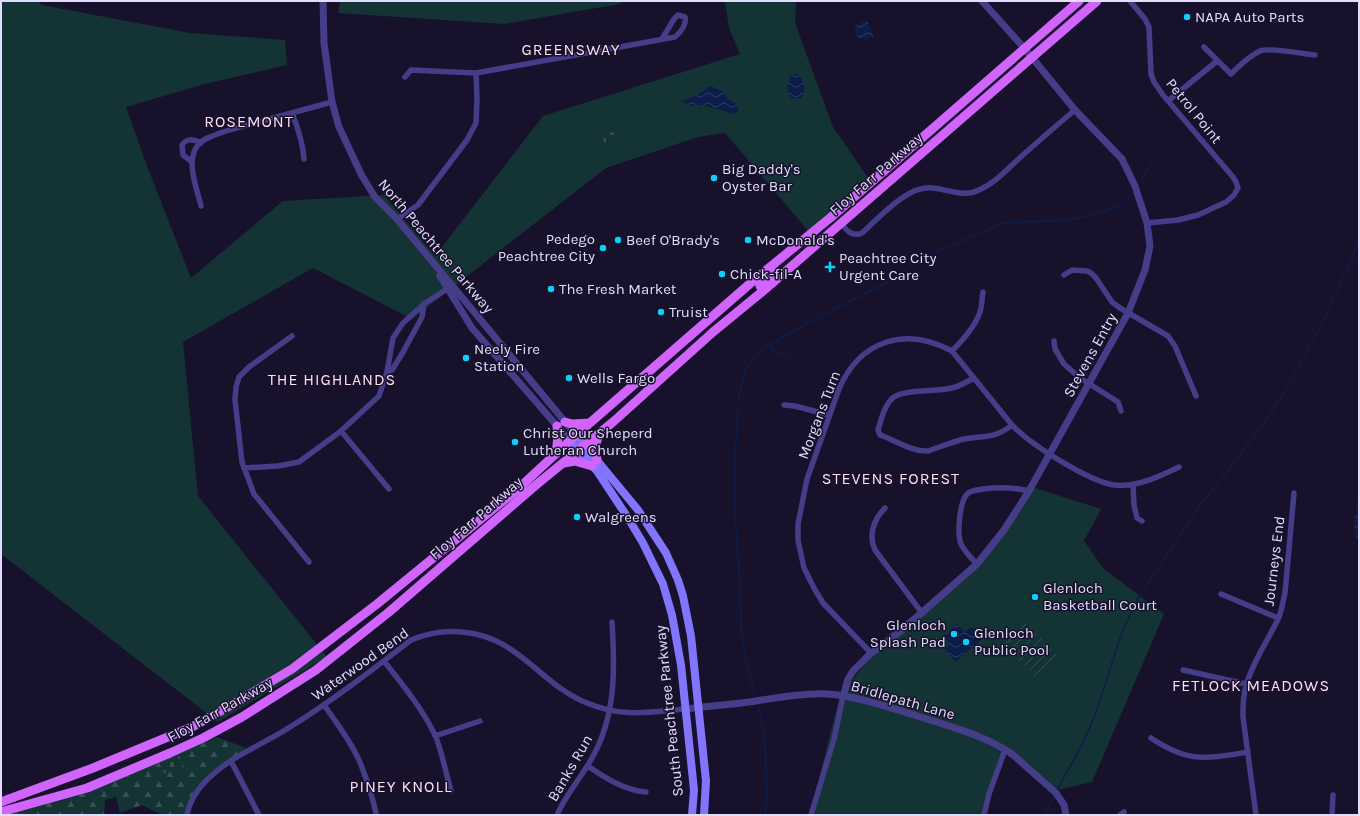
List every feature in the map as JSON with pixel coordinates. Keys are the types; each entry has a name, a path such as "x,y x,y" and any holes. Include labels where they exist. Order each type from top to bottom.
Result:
{"main road":[{"name":"Floy Farr Parkway","path":"1,802 93,768 192,727 292,670 440,553 520,487 573,438 753,281 830,218 1079,1"},
{"name":"Floy Farr Parkway","path":"1,812 87,788 170,753 203,738 242,717 316,670 389,612 536,484 599,433 713,332 763,291 1097,1"},
{"path":"763,291 760,286 761,283 785,262 787,253"},
{"path":"713,332 716,324 748,296 753,281"},
{"path":"556,454 561,424 590,423"},
{"path":"562,463 575,461 595,463 596,439 599,433"},
{"name":"South Peachtree Parkway","path":"573,438 638,510 666,553 673,567 683,596 691,636 706,781 704,815"},
{"name":"South Peachtree Parkway","path":"595,463 640,536 663,584 672,615 681,665 686,709 694,790 692,815"}],"street":[{"name":"North Peachtree Parkway","path":"323,1 324,43 332,102 339,127 362,176 375,196 397,219 426,254 450,287 534,384 561,424"},
{"name":"Stevens Entry","path":"843,696 851,675 871,653 901,631 976,564 1004,530 1029,492 1128,313 1145,270 1150,246 1147,223 1135,186 1122,159 1075,110 1032,57 982,1"},
{"name":"Petrol Point","path":"1130,1 1149,27 1152,74 1154,82 1168,101 1233,177 1238,188 1234,196 1226,202 1198,215 1178,220 1147,223"},
{"path":"404,77 411,70 476,73 676,37 683,28 686,20 685,17 678,15 662,39"},
{"path":"1204,47 1231,74 1261,50 1275,50 1315,55"},
{"path":"1168,101 1217,61"},
{"path":"397,219 418,205 467,140 476,123 476,73"},
{"path":"201,206 191,161 197,146 212,136 229,130 332,102"},
{"path":"842,222 850,234 857,236 862,234 896,202 919,189 930,187 965,194 979,190 1000,176 1024,153 1075,110"},
{"path":"292,114 300,136 304,159"},
{"path":"191,161 183,155 182,145 184,141 196,140 201,143"},
{"path":"1064,275 1072,270 1087,271 1091,273 1112,302 1168,336 1172,341 1196,396"},
{"name":"North Peachtree Parkway","path":"450,287 472,328 527,391 561,424 573,438"},
{"path":"244,468 278,466 300,462 341,431 379,396 388,372 393,338 403,323 424,304 450,287"},
{"path":"952,351 964,338 979,315 983,292"},
{"path":"388,372 392,370 422,317 424,304"},
{"path":"292,336 248,367 239,377 236,387 235,400 240,449 244,468 254,494 309,562"},
{"name":"Morgans Turn","path":"871,653 823,603 804,568 799,552 798,540 798,524 807,479 838,389 847,372 856,361 871,349 893,340 910,339 928,341 941,345 952,351 1021,435 1050,454 1103,482 1115,485 1133,484 1166,473 1179,466"},
{"path":"1054,341 1055,349 1064,364 1076,374 1118,402 1121,411"},
{"path":"974,378 959,386 951,388 910,392 894,397 889,403 880,423 878,430 880,435 916,450 928,451 965,439 997,435 1012,425"},
{"path":"527,391 534,384"},
{"path":"784,405 795,406 829,415"},
{"path":"341,431 389,489"},
{"path":"1133,484 1137,518 1142,521"},
{"path":"976,564 965,551 960,540 962,502 965,496 971,491 1003,487 1015,487 1029,492"},
{"name":"Journeys End","path":"1256,815 1243,703 1246,684 1253,666 1278,618 1285,593 1294,493"},
{"path":"884,508 874,523 872,544 922,613"},
{"path":"1221,594 1278,618"},
{"name":"Banks Run","path":"557,815 570,791 588,766 600,744 610,711 614,680 612,622"},
{"name":"Waterwood Bend","path":"187,815 193,796 200,786 212,775 231,761 290,728 412,640 426,634 450,631 483,635 526,659 567,693 588,704 610,711 633,714 686,709"},
{"path":"384,661 415,701 435,736 451,791"},
{"path":"1183,670 1246,684"},
{"name":"Bridlepath Lane","path":"686,709 829,694 855,698 877,704 951,727 1012,754 1054,792 1064,805 1066,815"},
{"path":"811,815 834,739 843,696"},
{"path":"324,704 359,760 376,813"},
{"path":"435,736 480,721"},
{"path":"1151,738 1169,749 1190,757 1201,758 1248,752"},
{"path":"984,815 989,794 1005,750"},
{"path":"231,761 259,815"},
{"path":"588,766 611,781 637,791 646,792"},
{"path":"1332,815 1333,796"}],"green space":[{"path":"1,1 38,1 42,5 190,33 285,40 287,65 205,84 126,107 147,166 191,278 283,201 384,195 435,256 543,116 740,54 729,28 725,1 796,1 795,23 833,127 869,179 811,234 725,133 698,137 606,168 412,319 313,268 183,342 198,496 327,657 218,722 1,554"},
{"path":"340,1 624,1 620,4 504,24 338,13"},
{"path":"619,131 622,137 605,143 601,135"},
{"path":"1032,487 1101,509 1084,541 1104,569 1164,614 1092,782 1053,791 1003,749 990,784 981,815 810,815 840,695 888,635 972,568"},
{"path":"1026,623 1059,657 1037,678 1004,645"},
{"path":"217,737 246,748 207,777 187,815 162,815 142,805 120,813 116,797 105,800 104,815 9,815 159,762 165,774 178,753"},
{"path":"178,753 183,766 165,774 159,762"}],"water":[{"path":"867,20 874,36 865,40 858,38 854,28 858,24"},
{"path":"797,74 802,79 805,93 800,99 791,98 787,89 787,84 791,75"},
{"path":"711,86 725,92 727,98 738,105 738,112 730,114 725,111 701,105 693,106 680,101 696,96"},
{"path":"1359,490 1359,540 1358,541 1355,522"},
{"name":"Glenloch Public Pool","path":"958,624 965,632 972,626 982,639 955,662 945,649 950,644 943,636"}],"waterway":[{"path":"1141,180 1151,164"},
{"path":"738,403 746,368 763,349 802,326 892,280 920,259 1003,223 1070,220 1100,213 1118,206 1130,196"},
{"path":"1057,790 1083,743 1095,715 1122,632 1138,598 1200,505 1268,418 1286,389 1325,318 1359,241"},
{"path":"771,344 772,350 788,356 792,364"},
{"path":"738,408 735,458 735,516 740,584 741,626 746,663 755,694"},
{"path":"759,708 765,742 767,792 765,815"},
{"path":"1045,815 1055,795"}],"place":[{"name":"NAPA Auto Parts","path":"1187,17"},
{"name":"Big Daddy's Oyster Bar","path":"714,178"},
{"name":"Beef O'Brady's","path":"618,240"},
{"name":"McDonald's","path":"748,240"},
{"name":"Pedego Peachtree City","path":"603,248"},
{"name":"Peachtree City Urgent Care","path":"830,267"},
{"name":"Chick-fil-A","path":"722,274"},
{"name":"The Fresh Market","path":"551,289"},
{"name":"Truist","path":"661,312"},
{"name":"Neely Fire Station","path":"466,358"},
{"name":"Wells Fargo","path":"569,378"},
{"name":"Christ Our Sheperd Lutheran Church","path":"515,442"},
{"name":"Walgreens","path":"577,517"},
{"name":"Glenloch Basketball Court","path":"1035,597"},
{"name":"Glenloch Splash Pad","path":"954,634"},
{"name":"Glenloch Public Pool","path":"966,642"}],"district":[{"name":"GREENSWAY","path":"571,49"},
{"name":"ROSEMONT","path":"249,121"},
{"name":"THE HIGHLANDS","path":"332,379"},
{"name":"STEVENS FOREST","path":"891,478"},
{"name":"FETLOCK MEADOWS","path":"1251,685"},
{"name":"PINEY KNOLL","path":"401,786"}]}
